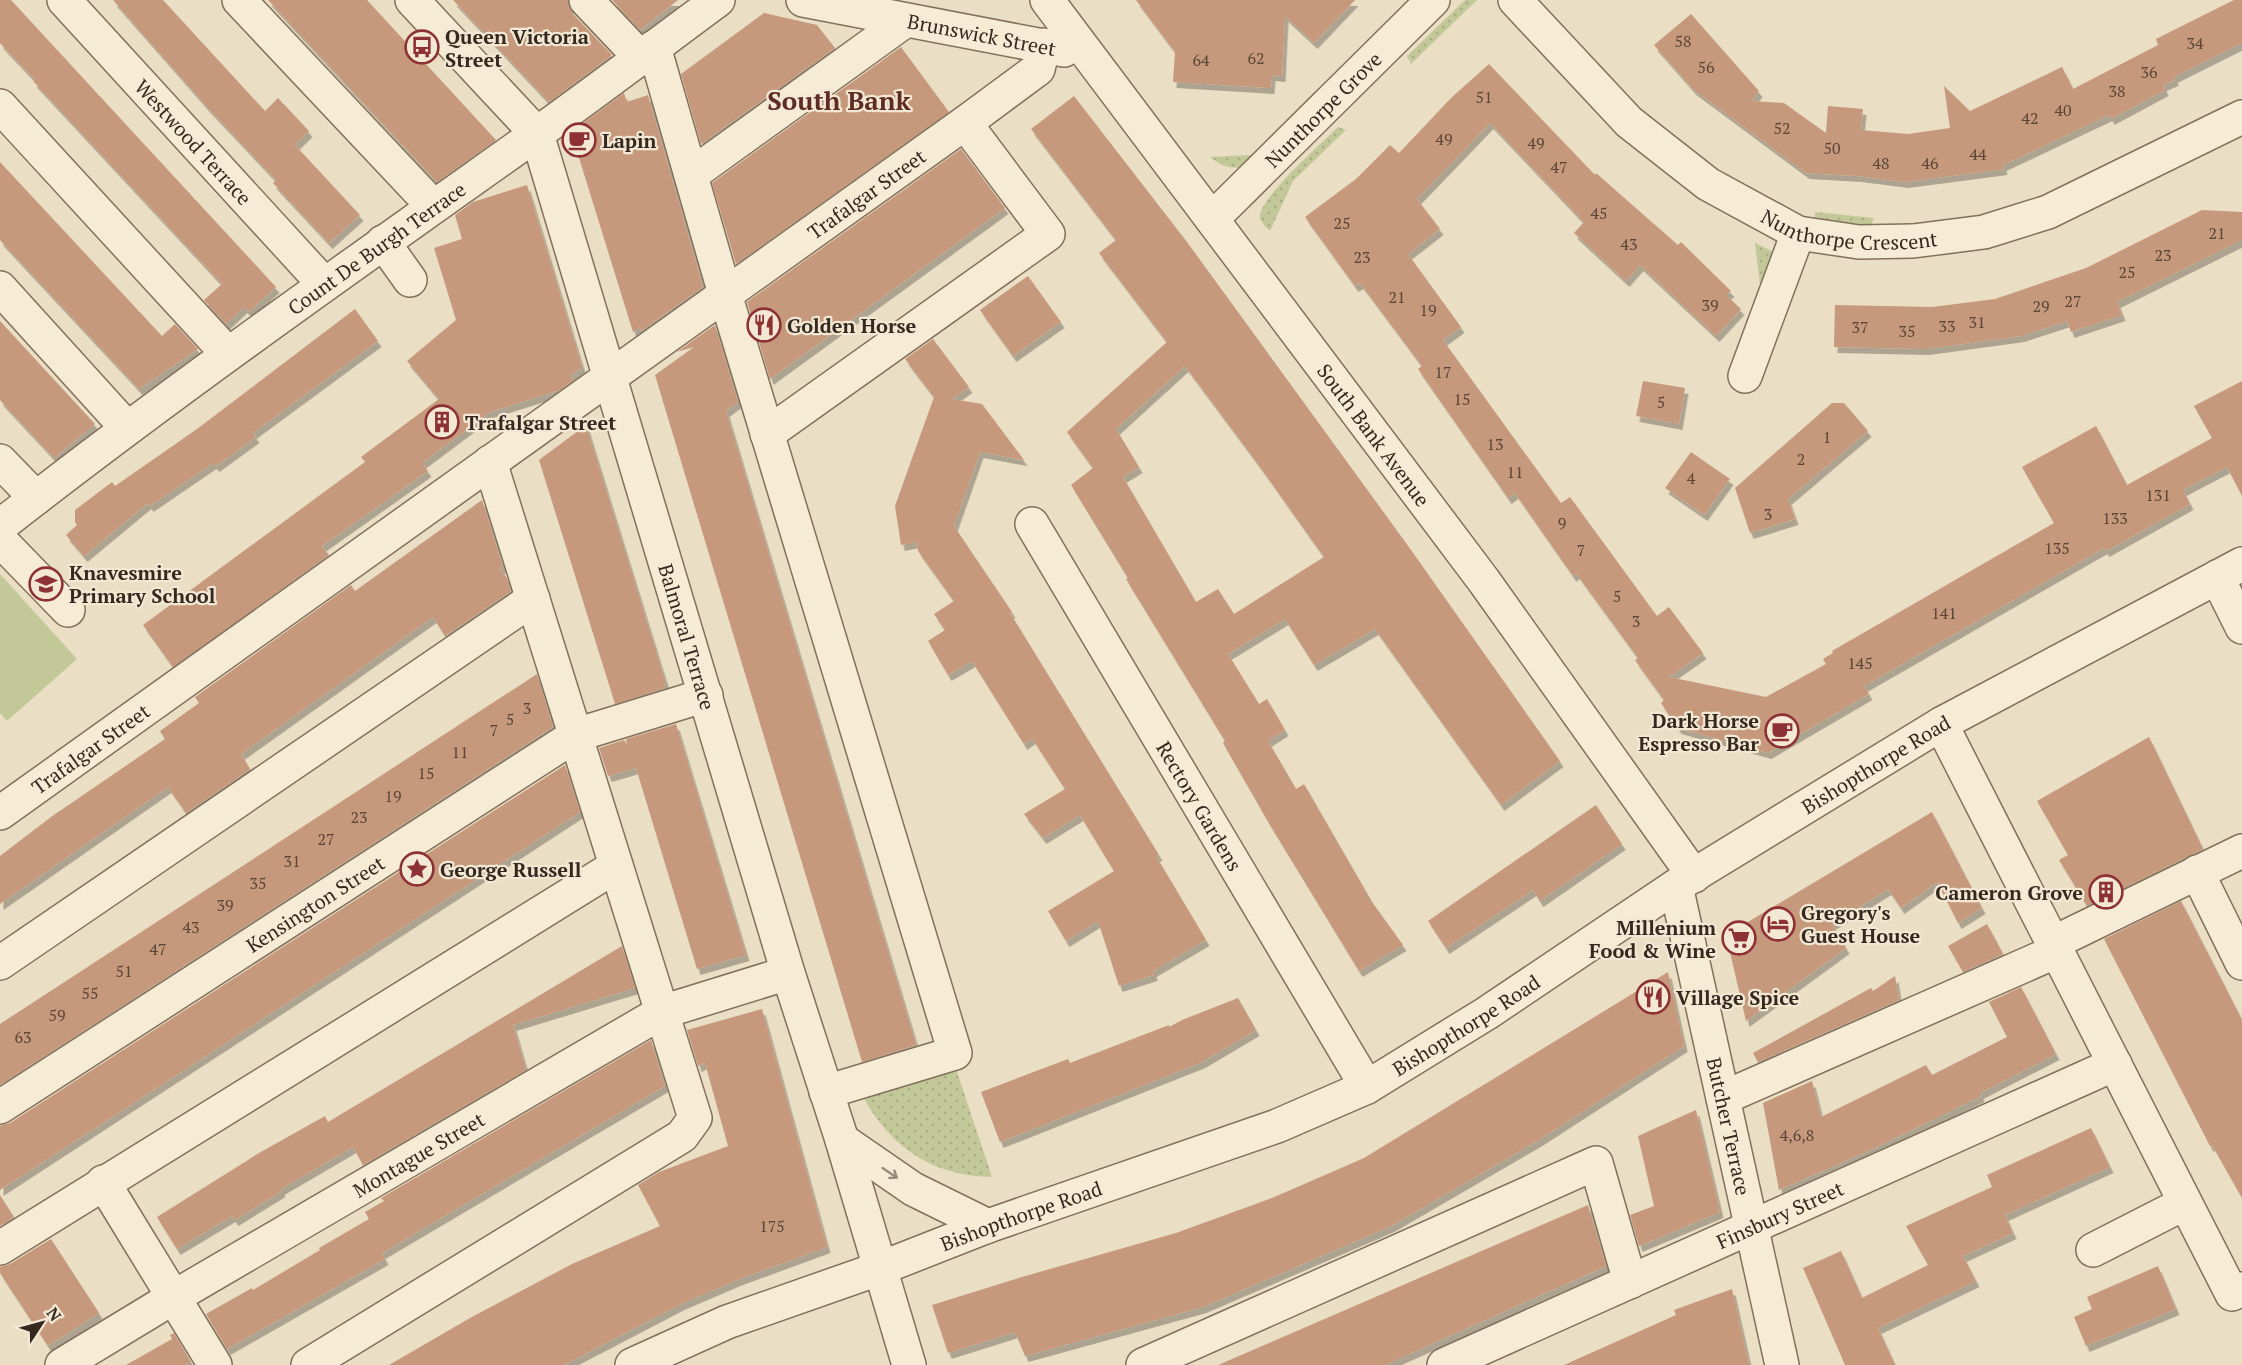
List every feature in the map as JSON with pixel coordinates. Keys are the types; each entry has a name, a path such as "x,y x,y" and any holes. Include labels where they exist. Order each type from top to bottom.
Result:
{"street":[{"name":"Westwood Terrace","path":"64,0 324,284"},
{"path":"239,0 433,206"},
{"path":"412,0 537,134"},
{"path":"586,0 646,52 691,175 767,434 956,1053 826,1092"},
{"name":"Count De Burgh Terrace","path":"0,526 228,354 537,134 718,0"},
{"name":"Brunswick Street","path":"803,0 1044,45 1089,56"},
{"name":"South Bank Avenue","path":"1047,0 1484,581 1685,881"},
{"name":"Nunthorpe Grove","path":"1212,219 1433,0"},
{"name":"Nunthorpe Crescent","path":"1515,0 1629,122 1708,184 1798,233 1859,242 1913,241 1984,232 2048,212 2242,117"},
{"path":"691,175 906,20"},
{"name":"Trafalgar Street","path":"0,813 965,123 1038,69 1044,45"},
{"path":"0,106 228,354"},
{"path":"767,434 1048,234 965,123"},
{"name":"Balmoral Terrace","path":"537,134 788,973 842,1140 909,1365"},
{"path":"1745,376 1798,233"},
{"path":"383,242 410,280"},
{"path":"0,288 127,428"},
{"path":"0,461 36,498"},
{"path":"308,1365 682,1136 695,1118 490,462"},
{"name":"Rectory Gardens","path":"1032,524 1367,1087"},
{"path":"0,540 68,610"},
{"path":"2229,570 2242,627"},
{"name":"Bishopthorpe Road","path":"632,1365 727,1322 881,1268 988,1226 1277,1126 1367,1087 1487,1013 1685,881 1941,724 2229,570"},
{"path":"0,963 533,599"},
{"name":"Kensington Street","path":"0,1107 576,735 706,695"},
{"path":"1941,724 2186,1203 2237,1292"},
{"path":"1723,1098 2055,947 2242,850"},
{"path":"0,1248 103,1182 616,866"},
{"path":"2198,872 2242,963"},
{"name":"Butcher Terrace","path":"1685,881 1723,1098 1782,1365"},
{"name":"Montague Street","path":"62,1365 174,1297 662,1012 788,973"},
{"name":"Finsbury Street","path":"1444,1365 2115,1064"},
{"path":"842,1140 913,1189 988,1226"},
{"path":"1143,1365 1596,1163 1630,1282"},
{"path":"103,1182 215,1365"},
{"path":"2093,1250 2186,1203"}],"green space":[{"path":"1465,0 1477,0 1411,64 1407,56"},
{"path":"1315,91 1318,99 1248,166 1228,167 1210,157 1251,155"},
{"path":"1338,127 1346,130 1293,181 1270,231 1263,224 1260,215 1271,195"},
{"path":"1815,212 1874,218 1871,225 1815,219"},
{"path":"1755,243 1778,254 1762,301"},
{"path":"0,574 77,659 7,721 0,713"},
{"path":"953,1060 992,1177 948,1171 912,1153 882,1126 859,1089"}],"building":[{"path":"0,0 11,0 276,287 249,312 244,307 226,324 204,300 222,284 0,43"},
{"path":"113,0 163,0 265,111 278,98 309,131 295,145 360,215 329,243 273,183 276,180 208,108"},
{"path":"268,0 367,0 496,140 437,182"},
{"path":"453,0 568,0 572,13 612,55 549,102"},
{"path":"612,0 678,0 640,30"},
{"path":"1136,0 1355,0 1314,43 1285,16 1282,76 1272,75 1271,88 1173,82 1175,52"},
{"path":"2234,0 2242,0 2242,43 2174,77 2175,80 2163,85 2165,90 2111,119 2109,115 2003,165 2004,169 1905,182 1806,173 1693,89 1654,45 1691,14 1759,91 1752,101 1784,103 1826,133 1828,106 1863,109 1861,130 1908,134 1950,128 1944,86 1970,111 2062,67 2073,89 2158,45 2156,39"},
{"path":"764,13 817,25 835,48 701,144 681,74"},
{"path":"901,47 949,112 736,264 712,183"},
{"path":"1489,64 1595,175 1596,173 1678,245 1681,242 1731,291 1726,295 1741,309 1716,336 1640,265 1626,281 1574,233 1584,222 1490,123 1417,199 1440,229 1408,254 1461,327 1443,340 1561,503 1570,497 1657,616 1669,607 1703,653 1669,677 1766,697 1826,664 1823,659 1833,653 1832,651 2054,523 2022,467 2096,426 2127,485 2212,438 2194,406 2242,381 2242,496 2227,467 2183,490 2190,504 2106,551 2104,548 1864,686 1869,694 1768,753 1678,728 1661,703 1664,700 1635,660 1638,658 1576,573 1573,576 1515,493 1508,498 1418,369 1422,366 1360,283 1355,286 1305,217 1356,179 1390,145 1399,153 1451,98"},
{"path":"624,93 627,102 648,95 703,287 641,331 640,327 633,332 571,132"},
{"path":"1074,96 1187,242 1406,543 1560,761 1501,805 1375,629 1314,665 1285,619 1228,654 1259,704 1267,699 1285,730 1268,741 1296,789 1304,784 1372,902 1403,945 1359,971 1270,825 1223,743 1225,741 1071,485 1093,468 1067,432 1167,342 1099,253 1116,240 1031,129","holes":["1185,366 1324,557 1234,614 1218,589 1196,602 1123,477 1139,467 1116,429"]},
{"path":"961,149 1005,208 770,379 747,302"},
{"path":"0,162 162,336 175,324 198,349 139,389 0,240"},
{"path":"527,185 582,367 571,375 573,380 560,390 490,412 422,463 428,471 322,546 329,555 173,667 143,625 365,462 361,457 439,399 407,361 456,320 434,248 462,239 455,215 473,202"},
{"path":"2202,210 2242,212 2242,240 2117,302 2122,315 2071,332 2067,321 2021,336 1926,349 1834,347 1835,305 1932,307 1995,299 2086,268"},
{"path":"1028,276 1061,322 1013,356 980,310"},
{"path":"355,309 378,341 253,433 256,437 216,466 213,463 150,506 148,503 84,556 66,535 77,525 75,510 112,482 115,486 197,429"},
{"path":"0,321 95,424 54,458 0,400"},
{"path":"715,325 738,402 726,411 916,1045 862,1062 655,375 694,347 677,352"},
{"path":"933,339 969,387 952,399 982,404 1024,460 980,452 954,526 1012,612 1010,613 1159,855 1156,856 1206,940 1153,971 1154,975 1119,986 1098,921 1066,941 1048,911 1114,871 1080,815 1043,838 1024,814 1065,789 1032,738 1024,744 972,661 948,675 928,641 945,630 934,614 954,601 918,551 916,542 901,545 895,506 934,397 905,359"},
{"path":"1643,381 1685,388 1679,424 1636,416"},
{"path":"1832,403 1844,403 1868,431 1788,499 1795,519 1750,533 1735,488"},
{"path":"586,425 666,684 664,684 665,688 615,704 539,460"},
{"path":"1691,452 1730,479 1704,515 1665,488"},
{"path":"482,500 503,567 500,569 507,578 511,591 445,636 433,617 241,754 250,769 186,813 168,787 0,904 0,856 51,817 165,739 160,731 199,703 195,697 351,585 355,591"},
{"path":"537,674 553,727 0,1085 0,1024"},
{"path":"676,724 746,955 697,969 636,768 608,776 599,748 624,740 627,744 626,739"},
{"path":"2149,737 2203,849 2087,906 2059,860 2068,855 2037,801"},
{"path":"565,765 580,812 0,1190 0,1126 10,1123"},
{"path":"1596,805 1622,844 1540,901 1533,890 1446,948 1428,921"},
{"path":"1932,812 1982,908 1958,923 1937,882 1901,908 1888,889 1832,924 1846,948 1746,1021 1726,935"},
{"path":"2181,901 2242,1020 2242,1198 2212,1145 2210,1146 2104,939"},
{"path":"1987,924 2003,954 1963,972 1948,946"},
{"path":"622,946 635,988 513,1025 526,1070 363,1165 353,1147 281,1189 282,1191 235,1220 232,1216 177,1249 157,1217 259,1153 325,1116 328,1122"},
{"path":"1668,972 1684,1046 1539,1140 1391,1226 1203,1307 1025,1356 1015,1332 948,1353 932,1305 1176,1233 1272,1198 1364,1158"},
{"path":"1895,976 1899,1000 1758,1062 1753,1053 1871,988 1873,991"},
{"path":"2021,987 2056,1054 1980,1093 1981,1096 1873,1149 1779,1190 1763,1103 1812,1081 1821,1117 1926,1065 1932,1075 2007,1037 1989,1002"},
{"path":"1238,998 1256,1030 1202,1062 1000,1142 981,1092 1068,1059 1070,1063 1169,1025 1169,1027"},
{"path":"762,1009 827,1247 737,1280 681,1304 564,1365 389,1365 470,1318 572,1264 660,1226 638,1185 659,1172 728,1146 705,1063 698,1066 687,1030"},
{"path":"651,1040 665,1086 382,1253 385,1259 227,1349 206,1314 252,1288 253,1290 369,1219 365,1212 384,1201 381,1198"},
{"path":"1696,1110 1720,1212 1639,1246 1630,1215 1654,1206 1638,1136"},
{"path":"2091,1128 2110,1167 2005,1215 2013,1233 1963,1256 1976,1281 1878,1328 1895,1365 1845,1365 1803,1268 1841,1251 1862,1298 1928,1265 1906,1226 1992,1187 1987,1175"},
{"path":"0,1195 14,1217 0,1226"},
{"path":"1588,1205 1606,1266 1385,1365 1218,1365"},
{"path":"51,1239 99,1313 48,1346 0,1273 0,1267 10,1264"},
{"path":"2158,1266 2176,1309 2086,1346 2074,1317 2092,1309 2087,1297"},
{"path":"1732,1289 1749,1365 1564,1365 1676,1315 1674,1310"},
{"path":"174,1333 191,1362 185,1365 126,1365 172,1339 170,1335"}],"place":[{"name":"Queen Victoria Street","path":"422,47"},
{"name":"Lapin","path":"579,140"},
{"name":"Golden Horse","path":"764,325"},
{"name":"Trafalgar Street","path":"442,422"},
{"name":"Knavesmire Primary School","path":"46,584"},
{"name":"Dark Horse Espresso Bar","path":"1782,731"},
{"name":"George Russell","path":"417,869"},
{"name":"Cameron Grove","path":"2106,892"},
{"name":"Gregory's Guest House","path":"1778,924"},
{"name":"Millenium Food & Wine","path":"1739,938"},
{"name":"Village Spice","path":"1653,997"}],"district":[{"name":"South Bank","path":"839,100"}]}
